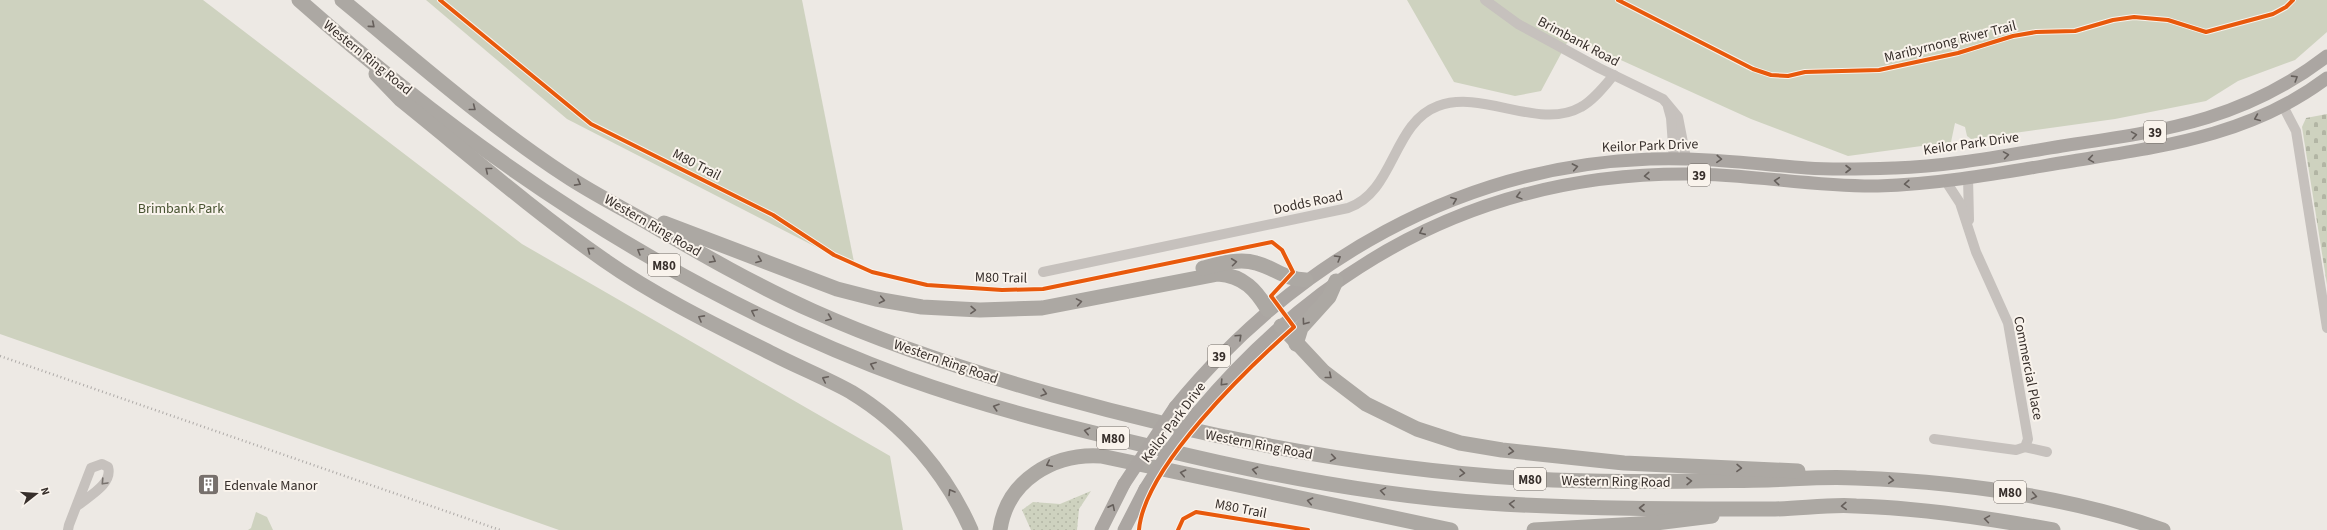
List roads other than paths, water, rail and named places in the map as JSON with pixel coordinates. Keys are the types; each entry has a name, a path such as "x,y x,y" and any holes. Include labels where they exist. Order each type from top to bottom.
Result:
{"highway":[{"name":"Western Ring Road","path":"299,0 337,34 473,141 533,184 654,260 796,331 864,361 955,394 1033,419 1193,457 1319,482 1427,498 1487,503 1610,508 1779,509 1850,505 1901,508 1972,516 2053,530"},
{"name":"Western Ring Road","path":"342,0 472,108 569,178 765,288 814,311 889,342 988,377 1127,416 1212,436 1374,465 1510,478 1658,482 1852,477 1984,488 2042,498 2140,522 2163,530"},
{"path":"337,34 401,100 604,260 705,320 850,392 890,420 921,451 937,472 950,490 971,530"},
{"path":"606,198 783,270 837,289 894,302 954,309 1006,310 1064,305 1208,275 1229,275 1251,286 1268,310"},
{"path":"1116,295 1190,272 1239,261 1256,263 1291,279 1306,280"},
{"path":"1296,344 1301,328 1329,297 1336,281"},
{"path":"1281,326 1296,344 1324,372 1366,404 1417,429 1460,443 1502,450 1624,463 1775,469 1852,477"},
{"path":"1000,530 1010,500 1027,479 1055,461 1082,455 1101,456 1451,530"},
{"path":"1534,530 1656,523 1779,509"}],"main road":[{"name":"Keilor Park Drive","path":"1101,530 1124,484 1151,441 1175,407 1212,363 1268,310 1306,280 1367,241 1400,223 1472,194 1537,174 1592,163 1680,159 1834,169 1898,168 1962,161 2164,130 2212,118 2238,108 2271,92 2327,56"},
{"name":"Keilor Park Drive","path":"1124,530 1145,489 1173,445 1197,413 1237,368 1281,326 1336,281 1390,247 1422,231 1480,208 1538,191 1599,180 1688,174 1847,186 1968,178 2179,144 2236,127 2280,107 2327,78"},
{"path":"2271,92 2280,107"},
{"path":"1680,159 1688,174"},
{"path":"1962,161 1960,169 1968,178"},
{"path":"1268,310 1281,326"}],"street":[{"name":"Brimbank Road","path":"1485,0 1518,24 1663,99 1678,117 1680,159"},
{"name":"Dodds Road","path":"1043,272 1354,206 1365,199 1377,185 1408,129 1421,114 1446,103 1463,101 1544,114 1562,114 1577,110 1588,103 1614,75"},
{"path":"2280,107 2299,150 2327,328"},
{"name":"Commercial Place","path":"1968,178 1969,228"},
{"name":"Commercial Place","path":"1946,180 1960,203 1976,252 2005,314 2012,338 2028,432 2028,439 2025,447"},
{"path":"1934,439 2012,450 2025,447 2047,452"},
{"path":"68,530 77,506"}],"railway":[{"path":"0,356 500,530"}],"place":[{"name":"Edenvale Manor","path":"209,485"}],"park label":[{"name":"Brimbank Park","path":"181,208"}]}
